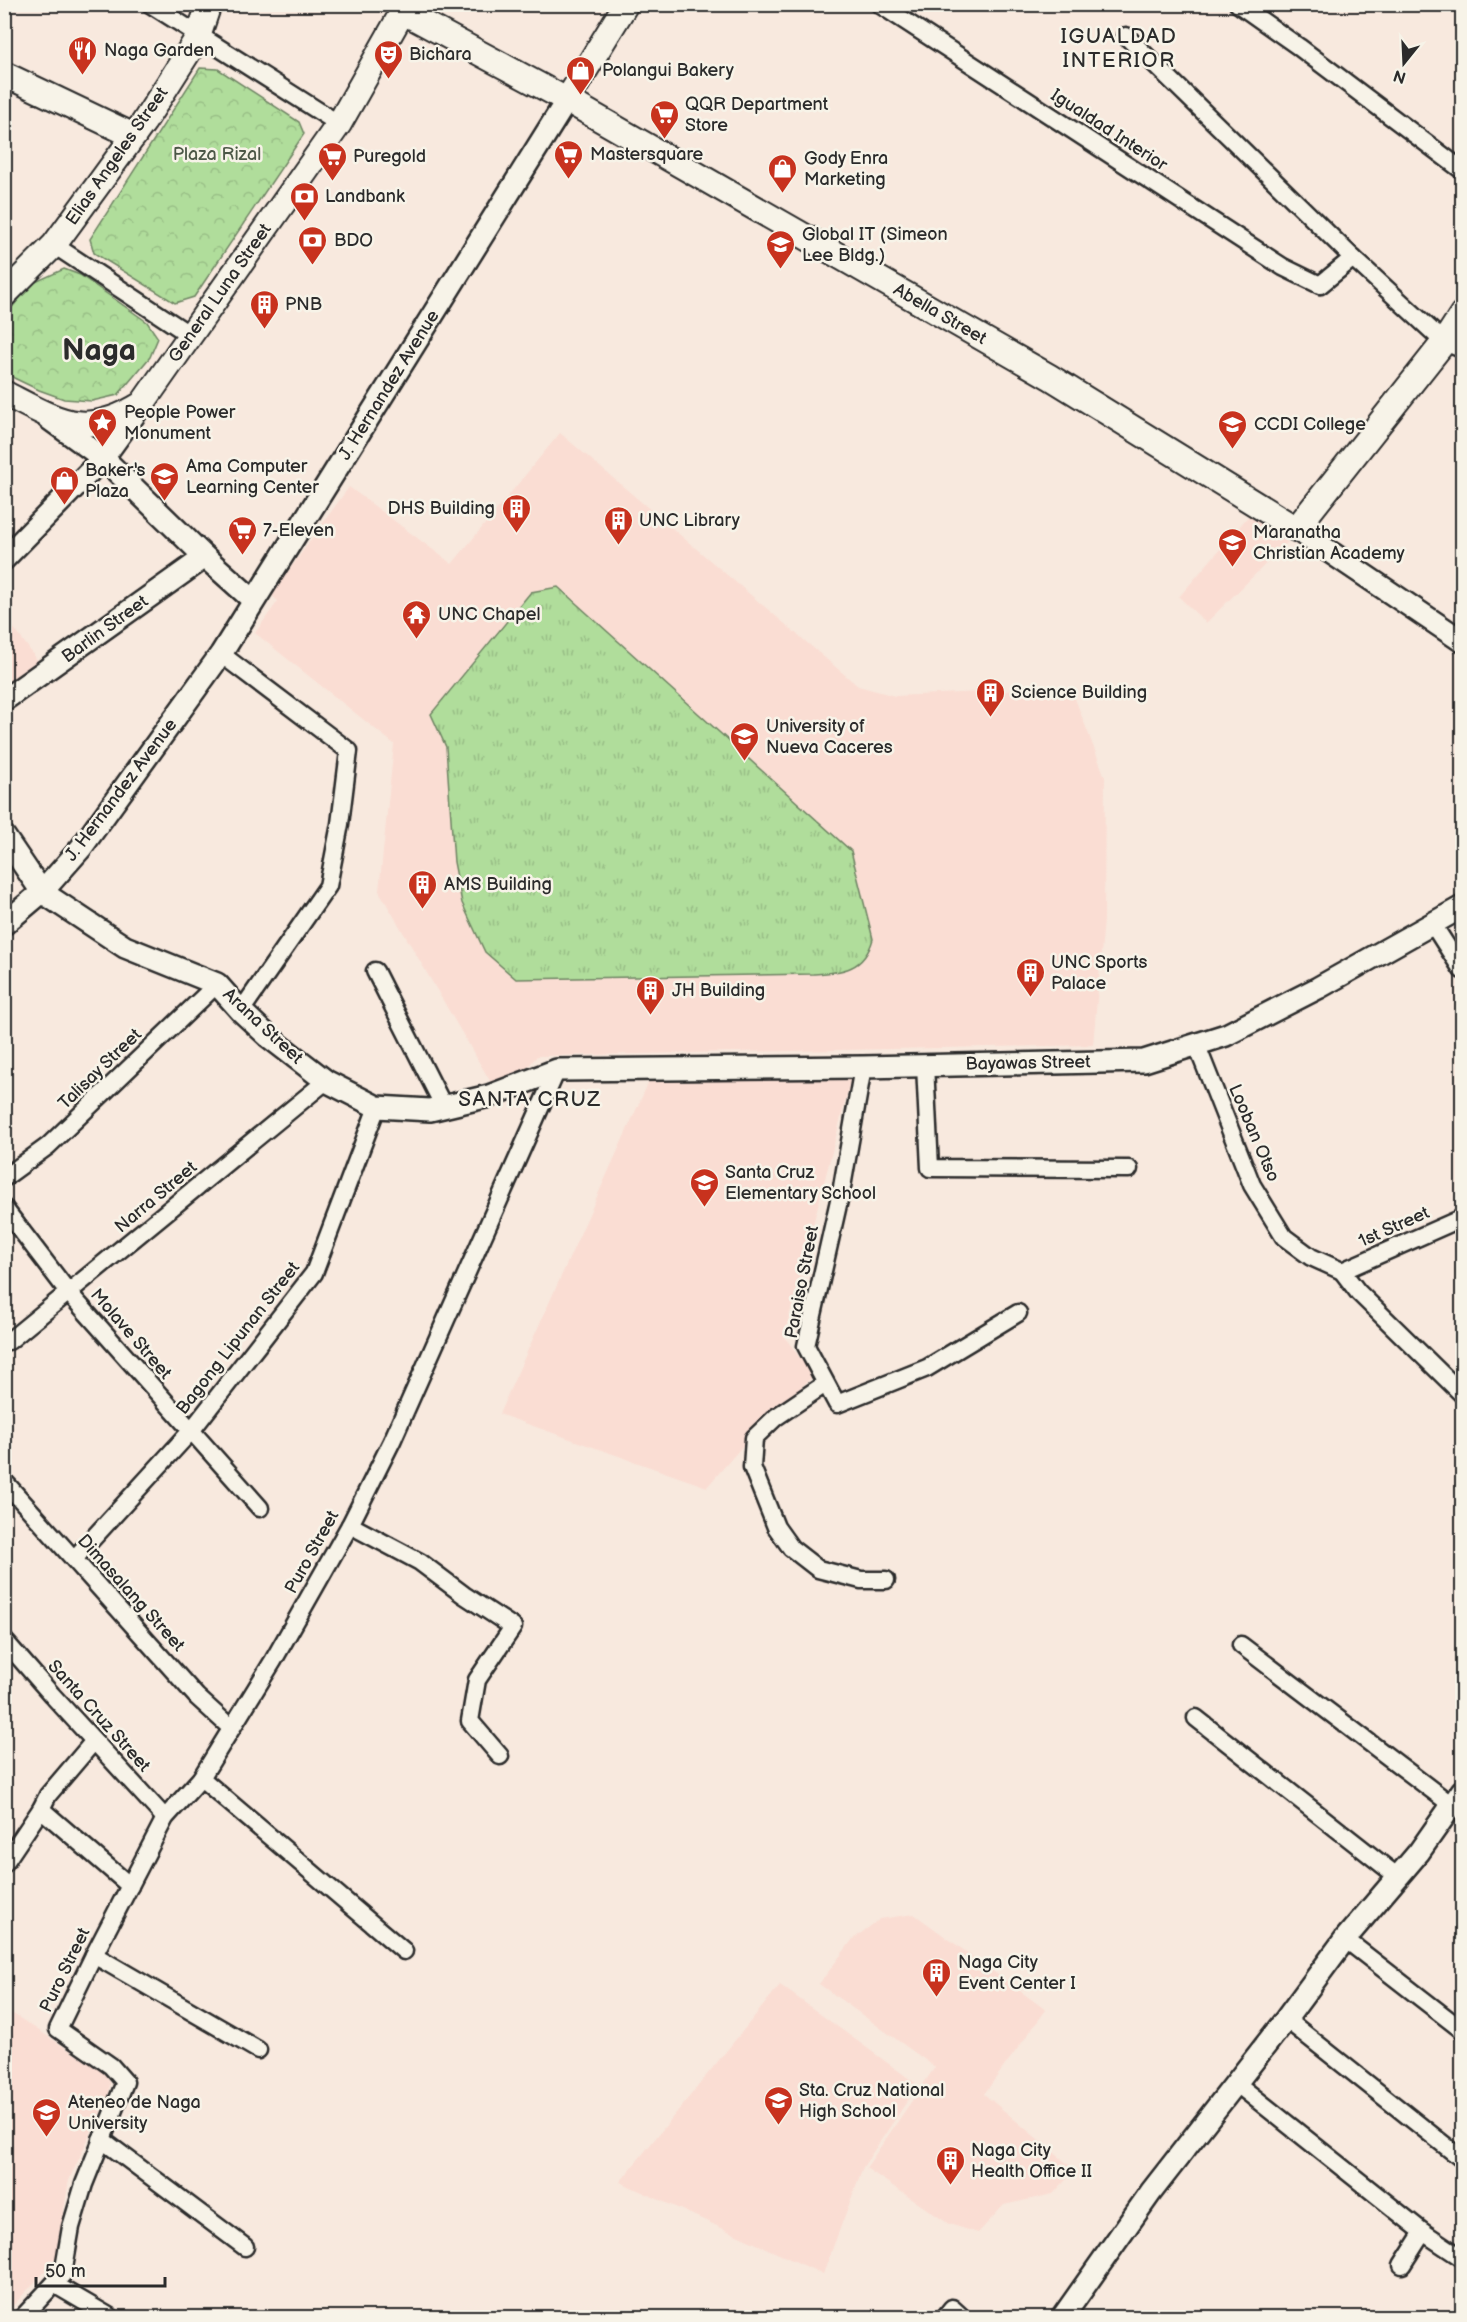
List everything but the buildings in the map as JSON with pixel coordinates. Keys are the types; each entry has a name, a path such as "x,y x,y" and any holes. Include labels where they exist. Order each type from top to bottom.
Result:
{"main road":[{"name":"Elias Angeles Street","path":"4,295 54,245 134,136 198,37 209,4"},
{"name":"J. Hernandez Avenue","path":"567,100 626,4"},
{"name":"Abella Street","path":"405,8 1050,377 1296,529"},
{"name":"General Luna Street","path":"142,404 339,124 405,8"},
{"path":"4,74 134,136"},
{"path":"1296,529 1453,345 1462,314"},
{"path":"4,393 63,421 90,424 123,416 142,404"}],"street":[{"path":"150,4 198,37 339,124"},
{"name":"Igualdad Interior","path":"879,4 1283,267 1320,285 1353,258"},
{"path":"1238,4 1299,46 1462,170"},
{"path":"1126,36 1353,258 1453,345"},
{"name":"J. Hernandez Avenue","path":"4,924 42,892 81,848 221,654 567,100"},
{"path":"54,245 190,335"},
{"name":"General Luna Street","path":"4,559 103,458 142,404"},
{"path":"41,412 103,458 205,557 254,600"},
{"name":"Abella Street","path":"1296,529 1462,641"},
{"name":"Barlin Street","path":"4,700 205,557"},
{"path":"221,654 349,752 340,824 328,886 241,1011"},
{"name":"Arana Street","path":"4,836 42,892 125,947 217,984 269,1037 326,1081 377,1107 430,1110 489,1096 557,1070"},
{"name":"Bayawas Street","path":"557,1070 1144,1061 1226,1035 1317,988 1462,907"},
{"path":"1432,923 1462,970"},
{"path":"375,971 444,1107"},
{"name":"Talisay Street","path":"4,1178 48,1146 217,984"},
{"name":"Looban Otso","path":"1197,1046 1252,1185 1284,1237 1311,1257 1342,1271"},
{"path":"925,1065 930,1168 1129,1169"},
{"name":"Paraiso Street","path":"863,1067 842,1187 806,1346 837,1404 927,1368 1018,1313"},
{"name":"Puro Street","path":"101,2139 125,2082 111,2066 58,2029 93,1955 165,1818 201,1778 273,1661 350,1525 392,1441 557,1070"},
{"name":"Narra Street","path":"9,1341 326,1081"},
{"name":"Bagong Lipunan Street","path":"74,1560 191,1431 314,1272 377,1107"},
{"name":"Molave Street","path":"4,1208 69,1293 260,1508"},
{"name":"1st Street","path":"1342,1271 1462,1218"},
{"path":"1342,1271 1358,1292 1462,1394"},
{"path":"825,1384 776,1417 754,1438 752,1467 776,1527 790,1548 818,1569 861,1580 886,1580"},
{"name":"Dimasalang Street","path":"4,1481 197,1696 231,1728"},
{"path":"350,1525 420,1562 513,1627 477,1680 470,1720 500,1756"},
{"name":"Santa Cruz Street","path":"4,1640 165,1818"},
{"path":"1062,2318 1151,2193 1345,1940 1419,1852 1458,1799 1241,1645"},
{"path":"1196,1718 1398,1877"},
{"path":"4,1864 48,1795 94,1741"},
{"path":"201,1778 404,1951"},
{"path":"41,1809 129,1886"},
{"path":"1345,1940 1462,2030"},
{"path":"93,1955 258,2050"},
{"path":"1286,2019 1462,2159"},
{"path":"1236,2083 1423,2232 1462,2258"},
{"path":"22,2318 63,2274 71,2228 101,2139 245,2247"},
{"path":"1402,2265 1423,2232"},
{"path":"54,2284 112,2318"},
{"path":"944,2318 952,2308 963,2318"}],"shaded area":[{"name":"University of Nueva Caceres","path":"560,433 858,686 895,696 1071,688 1105,777 1104,920 1093,1045 537,1056 521,1075 493,1086 379,891 394,744 255,633 278,601 271,595 349,487 452,564"},
{"name":"Maranatha Christian Academy","path":"1251,513 1290,540 1206,623 1179,597"},
{"path":"5,616 38,661 4,683"},
{"name":"Santa Cruz Elementary School","path":"852,1075 784,1336 813,1376 752,1435 707,1487 499,1414 650,1079"},
{"path":"914,1914 1046,2010 984,2094 1075,2170 1053,2194 1004,2205 978,2233 949,2224 866,2168 935,2067 819,1984 853,1939 880,1919"},
{"name":"Sta. Cruz National High School","path":"780,1985 918,2085 863,2167 823,2274 620,2182"},
{"name":"Ateneo de Naga University","path":"4,2008 106,2074 110,2083 109,2094 69,2180 56,2256 51,2265 5,2314"}],"green space":[{"name":"Plaza Rizal","path":"200,68 218,69 299,122 304,134 194,297 175,303 94,253 90,239"},
{"path":"64,269 80,275 147,322 158,338 150,357 118,395 92,401 64,399 14,378 5,370 5,316 31,284"},
{"path":"558,587 851,851 873,939 869,950 858,964 833,972 813,974 516,979 485,952 462,903 454,862 446,747 431,714 531,592"}],"place":[{"name":"Naga Garden","path":"83,76"},
{"name":"Bichara","path":"388,80"},
{"name":"Polangui Bakery","path":"581,96"},
{"name":"QQR Department Store","path":"664,140"},
{"name":"Mastersquare","path":"569,180"},
{"name":"Puregold","path":"332,182"},
{"name":"Gody Enra Marketing","path":"783,194"},
{"name":"Landbank","path":"304,222"},
{"name":"BDO","path":"313,266"},
{"name":"Global IT (Simeon Lee Bldg.)","path":"781,270"},
{"name":"PNB","path":"264,330"},
{"name":"People Power Monument","path":"103,448"},
{"name":"CCDI College","path":"1233,450"},
{"name":"Ama Computer Learning Center","path":"165,502"},
{"name":"Baker's Plaza","path":"64,506"},
{"name":"DHS Building","path":"516,534"},
{"name":"UNC Library","path":"618,546"},
{"name":"7-Eleven","path":"242,556"},
{"name":"Maranatha Christian Academy","path":"1232,568"},
{"name":"UNC Chapel","path":"417,640"},
{"name":"Science Building","path":"990,718"},
{"name":"University of Nueva Caceres","path":"745,762"},
{"name":"AMS Building","path":"423,910"},
{"name":"UNC Sports Palace","path":"1030,998"},
{"name":"JH Building","path":"651,1016"},
{"name":"Santa Cruz Elementary School","path":"704,1208"},
{"name":"Naga City Event Center I","path":"937,1998"},
{"name":"Sta. Cruz National High School","path":"778,2126"},
{"name":"Ateneo de Naga University","path":"47,2138"},
{"name":"Naga City Health Office II","path":"950,2186"}],"district":[{"name":"IGUALDAD INTERIOR","path":"1119,48"},
{"name":"Naga","path":"99,351"},
{"name":"SANTA CRUZ","path":"530,1099"}]}
